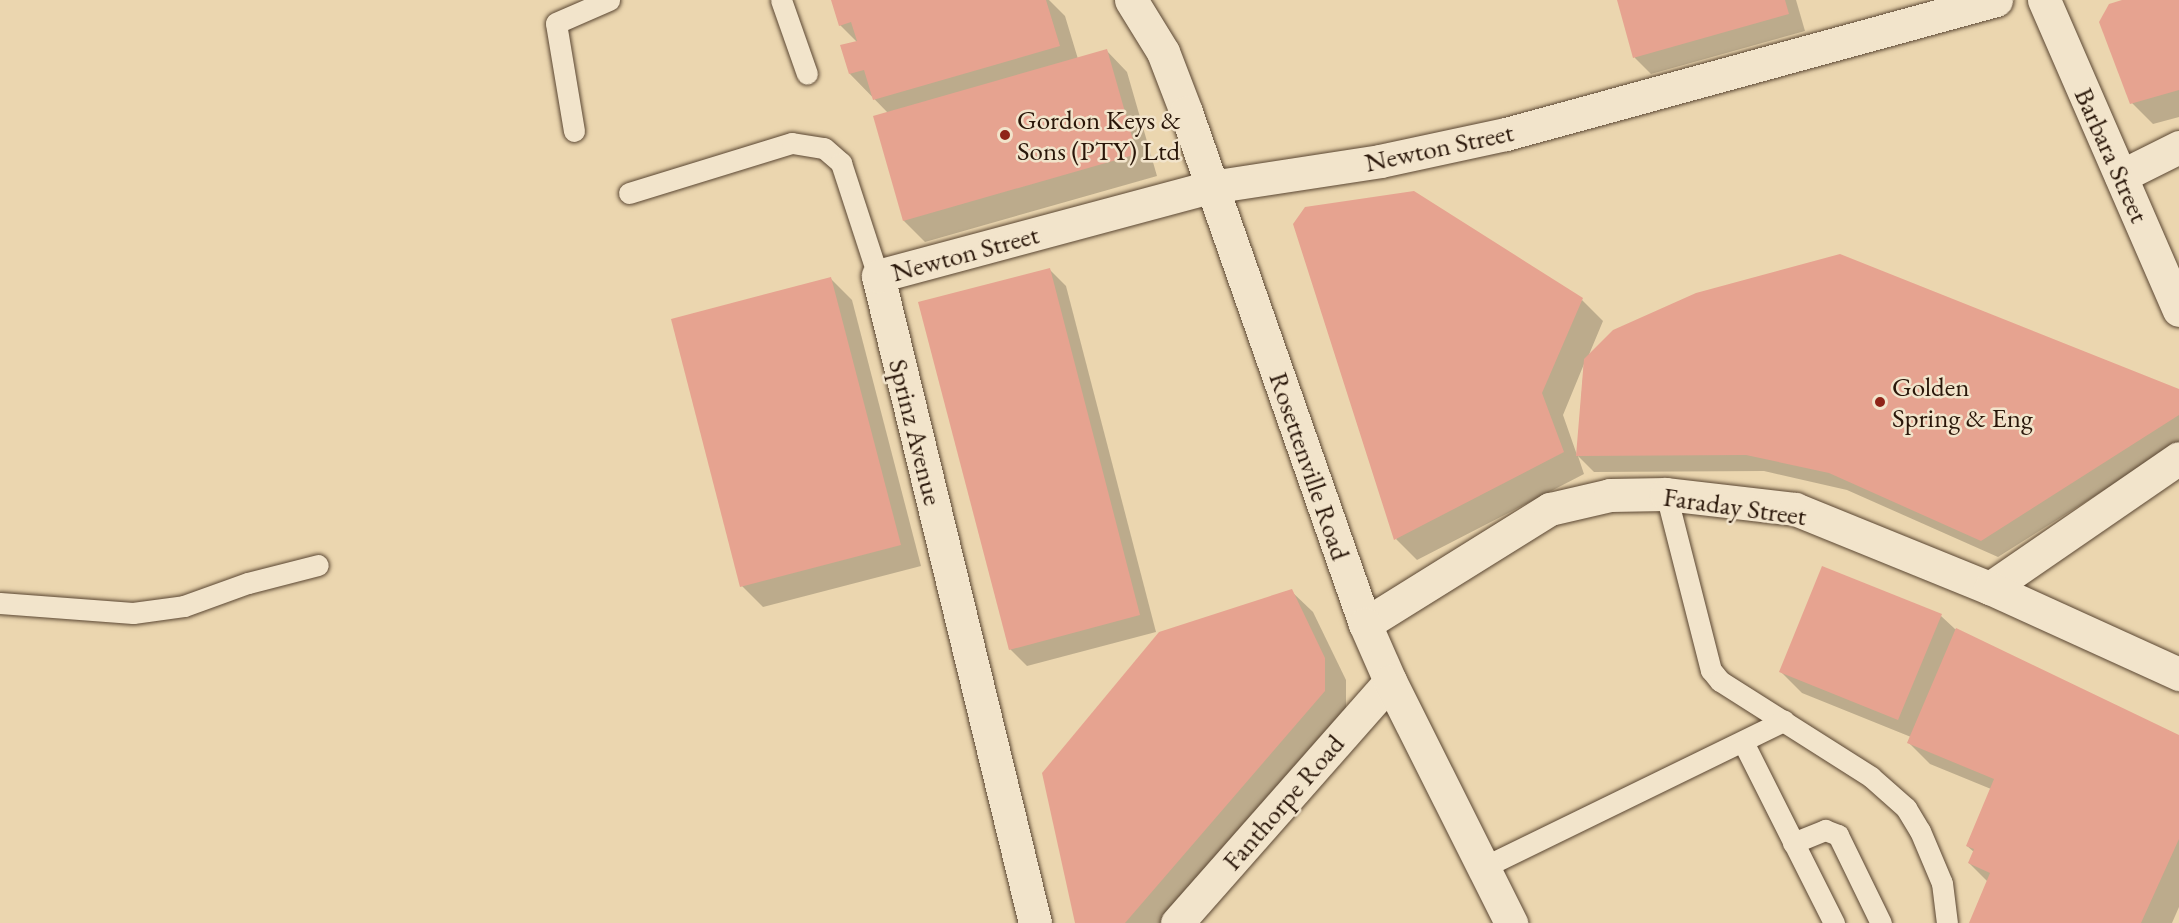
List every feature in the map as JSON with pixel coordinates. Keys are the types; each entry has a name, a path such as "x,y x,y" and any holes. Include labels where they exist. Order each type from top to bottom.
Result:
{"street":[{"name":"Rosettenville Road","path":"1131,0 1163,52 1365,624 1390,681 1511,923"},
{"name":"Newton Street","path":"878,276 1211,187 1380,161 1506,134 1996,0"},
{"name":"Barbara Street","path":"2044,0 2179,310"},
{"path":"2121,176 2179,147"},
{"name":"Sprinz Avenue","path":"878,276 1035,923"},
{"path":"1990,588 2179,458"},
{"name":"Faraday Street","path":"1365,624 1550,509 1610,495 1666,494 1796,509 1990,588 2179,674"},
{"name":"Fanthorpe Road","path":"1177,923 1390,681"}],"lane":[{"path":"781,0 807,74"},
{"path":"574,131 555,28 560,19 598,2"},
{"name":"Sprinz Avenue","path":"628,193 792,143 824,148 841,163 878,276"},
{"path":"1666,494 1711,670 1720,681 1871,777 1906,808 1920,831 1942,883 1947,923"},
{"path":"0,603 133,613 184,606 248,583 318,565"},
{"path":"1484,867 1784,721"},
{"path":"1743,742 1834,923"},
{"path":"1793,843 1825,830 1839,835 1881,923"}],"building":[{"path":"831,0 1046,0 1060,46 873,100 864,70 849,74 840,45 857,41 851,22 839,26"},
{"path":"1617,0 1785,0 1789,14 1633,58"},
{"path":"2122,0 2179,0 2179,90 2130,104 2099,22 2109,4"},
{"name":"Gordon Keys & Sons (PTY) Ltd","path":"1107,49 1137,154 903,221 873,116"},
{"path":"1414,191 1583,298 1542,393 1564,452 1394,540 1293,224 1305,207"},
{"name":"Golden Spring & Eng","path":"1840,254 2179,389 2179,415 1981,541 1829,473 1746,455 1576,456 1584,359 1613,330 1696,293"},
{"path":"1050,268 1140,615 1009,650 918,302"},
{"path":"831,277 901,545 740,587 671,319"},
{"path":"1822,566 1942,614 1898,720 1779,672"},
{"path":"1292,589 1325,658 1325,691 1125,923 1075,923 1042,773 1159,632"},
{"path":"1956,628 2179,735 2179,839 2141,923 1969,923 1990,873 1968,863 1974,849 1966,846 1994,779 1907,743"}],"place":[{"name":"Gordon Keys & Sons (PTY) Ltd","path":"1005,135"},
{"name":"Golden Spring & Eng","path":"1880,402"}]}
